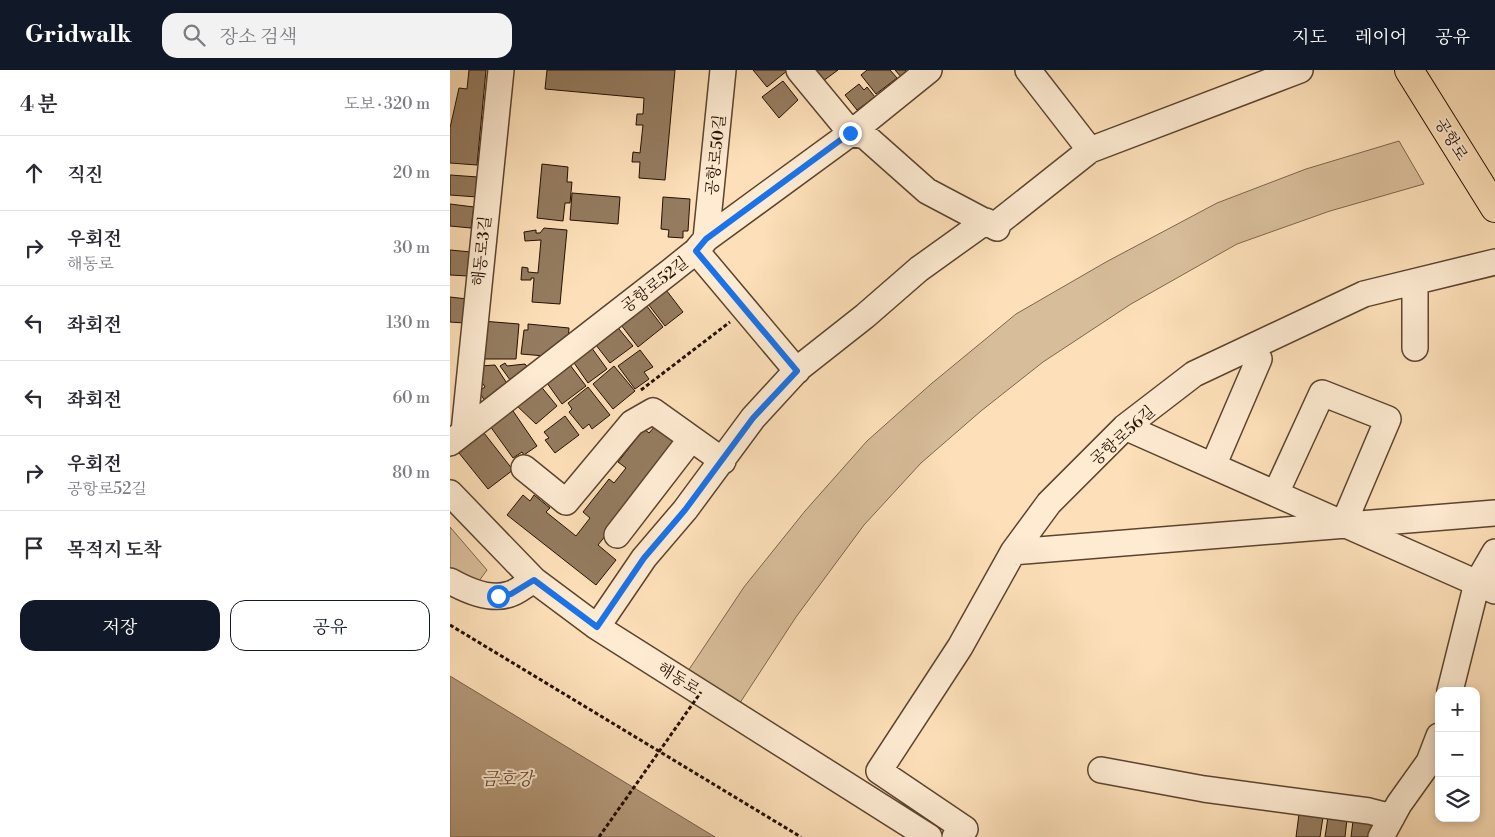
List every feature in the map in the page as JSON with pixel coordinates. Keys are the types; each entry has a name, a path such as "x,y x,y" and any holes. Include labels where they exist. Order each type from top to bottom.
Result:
{"main road":[{"name":"공항로","path":"1409,70 1495,208"}],"street":[{"name":"해동로3길","path":"457,438 501,70"},
{"name":"공항로50길","path":"701,245 724,70"},
{"path":"799,70 850,133 865,136 927,192 994,226"},
{"name":"공항로52길","path":"457,438 701,245 850,133 929,70"},
{"path":"1028,70 1090,150"},
{"path":"597,627 644,558 723,461 753,418 797,371 865,316 918,268 994,226 1090,150 1300,70"},
{"path":"701,245 746,310 797,371"},
{"name":"공항로56길","path":"955,837 965,829 879,771 960,647 1014,552 1049,503 1126,427 1194,374 1364,294 1495,262"},
{"path":"1415,282 1415,348"},
{"path":"1213,466 1259,359"},
{"path":"1276,493 1322,393 1388,419 1343,525"},
{"path":"524,468 566,502 632,423 653,411 723,461"},
{"path":"1126,427 1486,587"},
{"path":"617,535 691,439"},
{"name":"해동로","path":"450,493 534,580 597,627 929,837"},
{"path":"1014,552 1495,513"},
{"path":"1451,687 1486,587 1495,552"},
{"path":"450,581 466,590 498,596 511,594 534,580"},
{"path":"1101,770 1204,788 1369,812 1386,827 1429,762 1435,746"}],"path":[{"path":"641,390 746,310"},
{"path":"450,626 802,837"},
{"path":"599,837 701,692"}],"shaded area":[{"path":"1399,141 1424,184 1330,211 1237,244 1131,304 1043,362 981,411 921,463 864,525 796,617 734,712 682,680 744,587 805,511 867,441 931,384 1016,314 1106,262 1217,203 1306,169"},
{"path":"450,527 487,570 476,585 450,572"}],"water":[{"name":"금호강","path":"450,676 715,837 450,837"}],"building":[{"path":"469,70 486,70 477,165 450,163 450,128 459,88 467,89"},
{"path":"547,70 675,70 665,180 639,178 640,162 632,162 633,152 640,153 643,125 636,125 637,114 643,114 644,98 545,89"},
{"path":"753,70 788,70 767,87"},
{"path":"809,70 838,70 819,84"},
{"path":"867,70 890,70 897,78 876,94 861,75"},
{"path":"895,70 905,70 908,73 902,78"},
{"path":"783,81 798,100 779,118 762,97"},
{"path":"859,84 864,90 867,87 875,97 857,110 845,95"},
{"path":"542,164 568,167 567,182 572,182 570,203 565,203 563,221 537,218"},
{"path":"450,175 478,177 477,197 450,195"},
{"path":"572,193 620,197 618,224 570,220"},
{"path":"663,197 690,199 688,231 683,231 683,238 668,237 669,230 661,229"},
{"path":"450,204 474,207 471,228 450,226"},
{"path":"544,228 567,230 560,304 532,302 534,278 531,278 531,280 521,280 522,267 528,268 528,272 538,273 541,240 525,241 524,232 536,230 536,233 540,233"},
{"path":"450,250 471,252 468,276 450,275"},
{"path":"663,286 683,312 665,326 645,300"},
{"path":"450,297 467,299 464,323 450,322"},
{"path":"643,301 663,327 638,347 618,321"},
{"path":"482,321 519,324 516,359 479,359"},
{"path":"614,323 633,346 610,363 592,340"},
{"path":"528,324 569,328 568,341 545,356 521,354 524,330 528,330"},
{"path":"591,347 607,369 588,383 572,360"},
{"path":"640,350 653,367 644,372 649,379 635,389 618,366"},
{"path":"505,363 507,366 525,364 531,371 513,384 500,366"},
{"path":"495,365 508,385 487,405 479,391 485,387 477,375 480,366"},
{"path":"570,365 586,386 562,404 547,383"},
{"path":"614,366 635,391 613,409 593,384"},
{"path":"539,384 557,406 536,424 515,404"},
{"path":"588,387 610,415 592,429 589,424 583,429 569,412 572,409 568,403"},
{"path":"513,411 537,446 524,455 522,452 513,458 490,426"},
{"path":"565,416 579,435 555,453 545,440 549,438 544,432"},
{"path":"656,425 679,443 598,545 616,560 596,585 507,515 523,495 530,501 534,495 550,508 546,512 576,536 590,518 583,512 609,479 614,483 626,468 618,462 644,429 649,433"},
{"path":"484,433 513,470 488,489 459,453"},
{"path":"1299,814 1323,817 1320,837 1296,837"},
{"path":"1328,817 1347,819 1345,837 1325,837"},
{"path":"1353,821 1370,822 1372,827 1371,837 1351,837"}],"route":[{"path":"498,596 511,594 534,580 597,627 608,608 644,558 685,510 753,418 797,371 696,251 706,239 850,133"}]}
